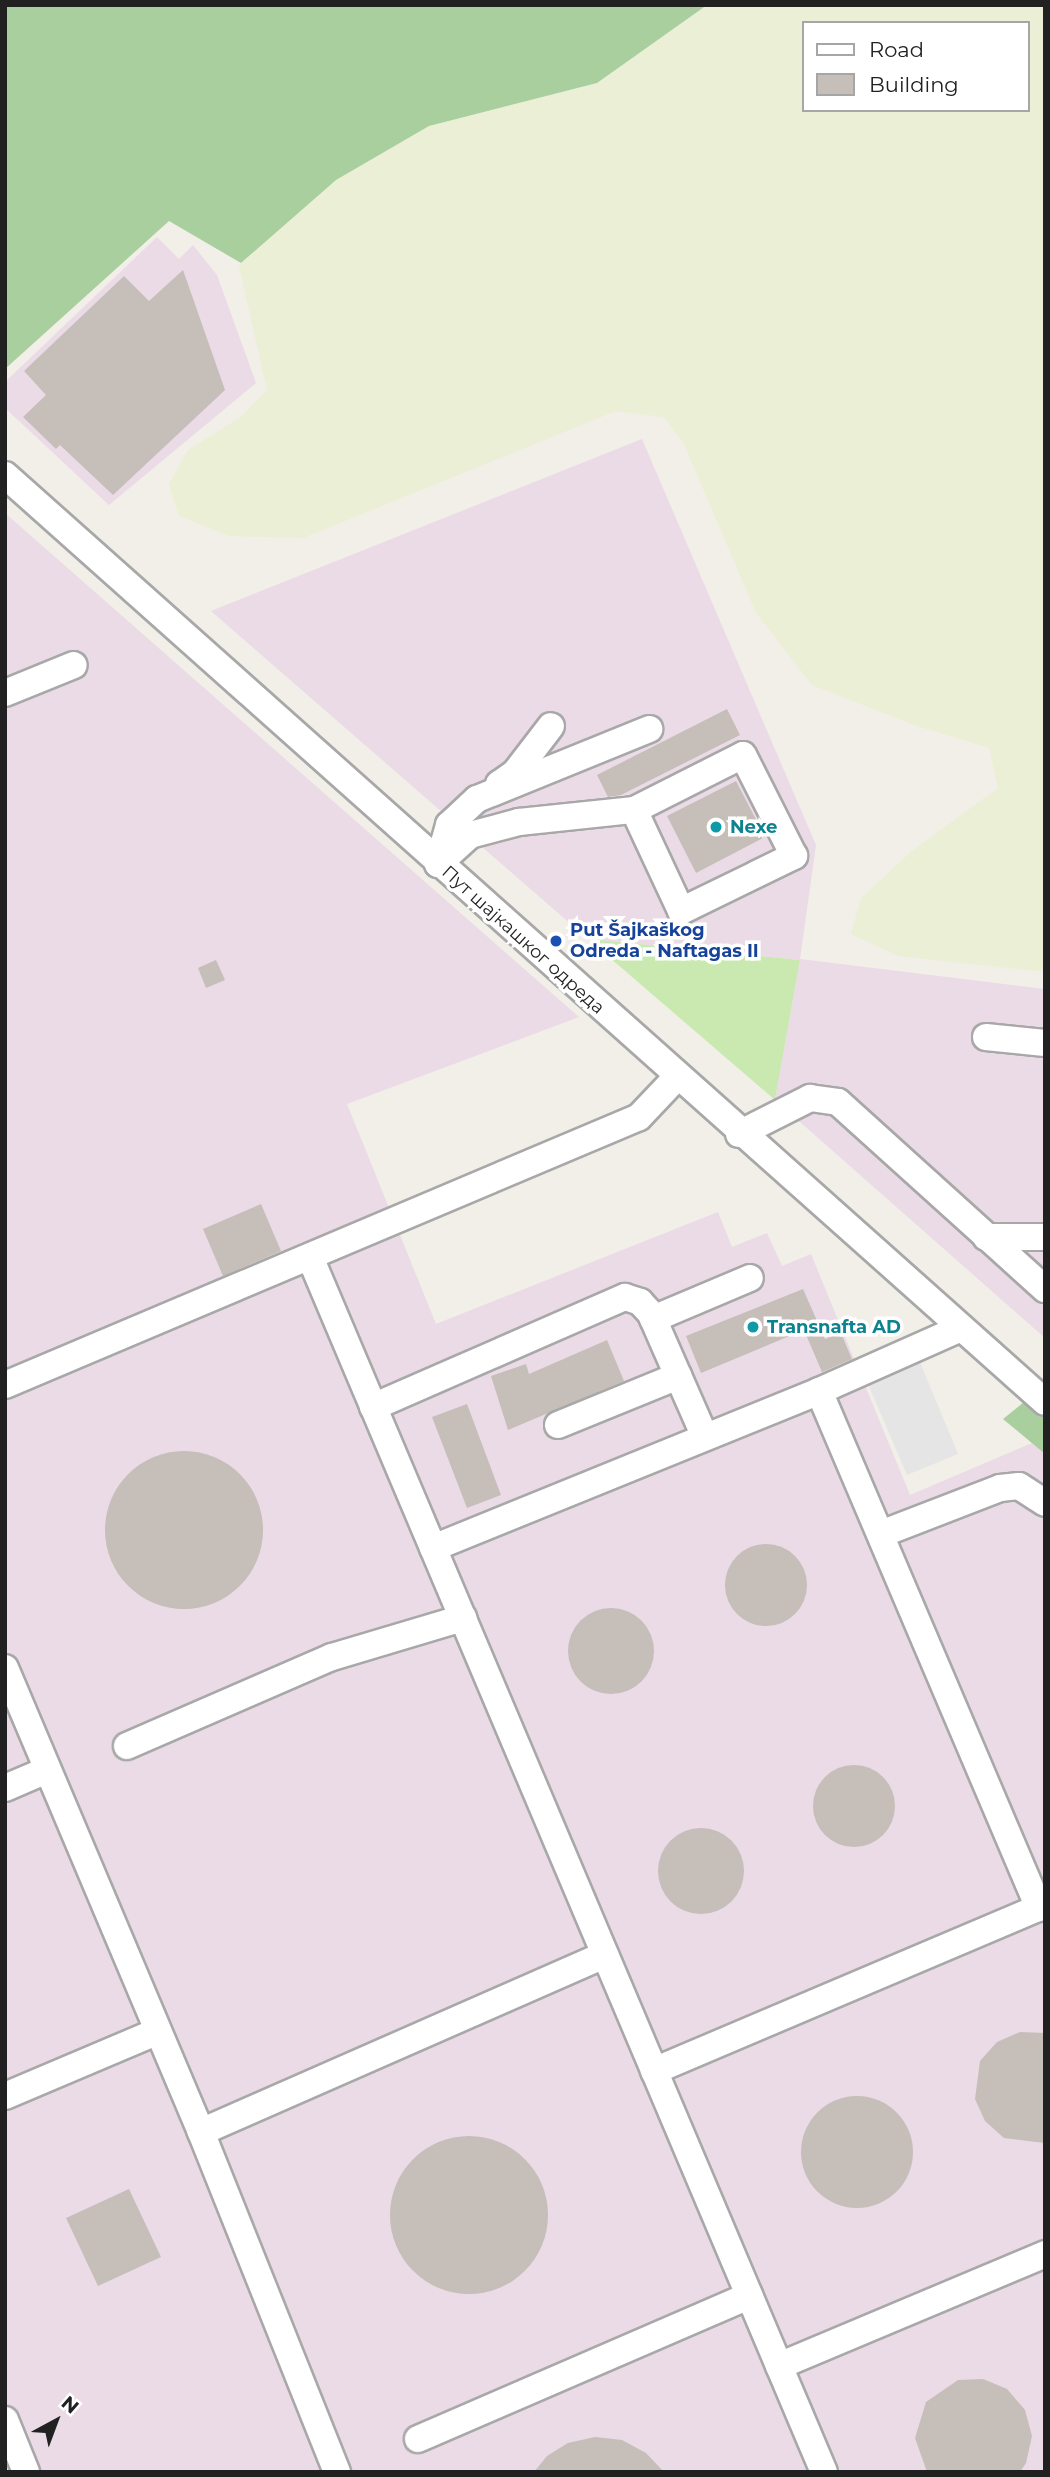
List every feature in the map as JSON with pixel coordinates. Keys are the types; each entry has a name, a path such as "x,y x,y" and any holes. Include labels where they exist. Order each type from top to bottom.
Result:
{"street":[{"name":"Пут шајкашког одреда","path":"5,474 739,1134 1045,1402"},
{"path":"5,693 74,665"},
{"path":"439,864 449,825 477,799 515,773 551,726"},
{"path":"477,799 649,729"},
{"path":"439,864 470,835 519,822 634,810 743,755 794,856 681,911 634,810"},
{"path":"986,1037 1045,1043"},
{"path":"5,1385 639,1117 676,1077"},
{"path":"739,1134 810,1098 838,1102 1045,1289"},
{"path":"986,1237 1038,1236"},
{"path":"1019,1266 1018,1256 1038,1236"},
{"path":"310,1257 824,2472"},
{"path":"653,1319 750,1278"},
{"path":"373,1407 611,1300 625,1297 640,1302 653,1319 705,1437"},
{"path":"433,1548 819,1391 961,1328"},
{"path":"558,1425 678,1376"},
{"path":"654,2071 1042,1906 819,1391"},
{"path":"881,1534 1000,1488 1019,1486 1045,1503"},
{"path":"127,1746 332,1657 463,1618"},
{"path":"5,1668 156,2032 201,2132 337,2472"},
{"path":"5,1788 47,1770"},
{"path":"201,2132 606,1955"},
{"path":"5,2096 156,2032"},
{"path":"779,2366 1045,2254"},
{"path":"418,2440 749,2296"},
{"path":"5,2420 26,2472"}],"shaded area":[{"path":"157,237 179,259 193,245 217,275 256,383 109,505 5,408 5,382"},
{"path":"642,439 816,845 800,959 1045,989 1045,1338 775,1100 800,960 588,939 211,611"},
{"path":"5,513 579,1017 347,1104 436,1324 718,1212 732,1247 767,1233 782,1266 811,1254 910,1495 1032,1443 1045,1454 1045,2472 5,2472"},
{"path":"917,1355 958,1454 907,1475 865,1377"}],"green space":[{"path":"5,5 707,5 597,83 429,126 336,180 241,263 169,221 5,369"},
{"path":"707,5 1045,5 1045,972 898,956 851,934 861,898 912,851 998,788 989,748 914,725 812,685 756,613 683,442 664,417 616,411 303,538 229,536 179,516 169,484 188,450 241,417 267,390 239,266 336,179 429,126 597,83"},
{"path":"588,939 800,960 775,1100"},
{"path":"1029,1398 1045,1412 1045,1454 1003,1419"}],"building":[{"path":"183,270 225,390 113,495 60,445 56,449 23,417 46,395 24,371 124,276 149,301"},
{"path":"727,709 740,735 621,795 608,797 597,775"},
{"name":"Nexe","path":"736,781 765,837 696,873 667,816"},
{"path":"216,960 225,980 206,988 198,968"},
{"path":"261,1204 281,1251 223,1276 203,1229"},
{"name":"Transnafta AD","path":"803,1289 825,1339 841,1333 852,1359 822,1372 804,1330 701,1373 686,1336"},
{"path":"607,1340 624,1381 508,1430 491,1376 526,1364 529,1374"},
{"path":"467,1404 501,1495 467,1508 432,1417"},
{"path":"184,1451 214,1457 240,1474 257,1500 263,1530 257,1560 240,1586 214,1603 184,1609 154,1603 128,1586 111,1560 105,1530 111,1500 128,1474 154,1457"},
{"path":"766,1544 782,1548 795,1556 803,1569 807,1585 803,1601 795,1614 782,1622 766,1626 750,1622 737,1614 729,1601 725,1585 729,1569 737,1556 750,1548"},
{"path":"611,1608 627,1612 641,1621 650,1635 654,1651 650,1667 641,1681 627,1690 611,1694 595,1690 581,1681 572,1667 568,1651 572,1635 581,1621 595,1612"},
{"path":"846,1765 862,1765 877,1772 888,1783 895,1798 892,1822 883,1835 862,1847 846,1847 831,1840 820,1829 813,1814 813,1798 820,1783 831,1772"},
{"path":"701,1828 718,1831 732,1840 741,1854 744,1871 741,1888 732,1902 718,1911 701,1914 684,1911 670,1902 661,1888 658,1871 661,1854 670,1840 684,1831"},
{"path":"1020,2032 1045,2033 1045,2143 1004,2138 985,2121 975,2099 980,2061 997,2042"},
{"path":"857,2096 879,2100 897,2112 909,2130 913,2152 909,2174 897,2192 879,2204 857,2208 835,2204 817,2192 805,2174 801,2152 805,2130 817,2112 835,2100"},
{"path":"469,2136 499,2142 525,2159 542,2185 548,2215 542,2245 525,2271 499,2288 469,2294 439,2288 413,2271 396,2245 390,2215 396,2185 413,2159 439,2142"},
{"path":"129,2189 161,2257 98,2286 66,2218"},
{"path":"983,2379 1007,2389 1025,2410 1032,2436 1026,2463 1020,2472 927,2472 915,2438 926,2402 958,2380"},
{"path":"595,2437 622,2440 646,2453 664,2472 534,2472 547,2456 568,2443"}],"place":[{"name":"Nexe","path":"716,827"},
{"name":"Put Šajkaškog Odreda - Naftagas II","path":"556,941"},
{"name":"Transnafta AD","path":"753,1327"}]}
